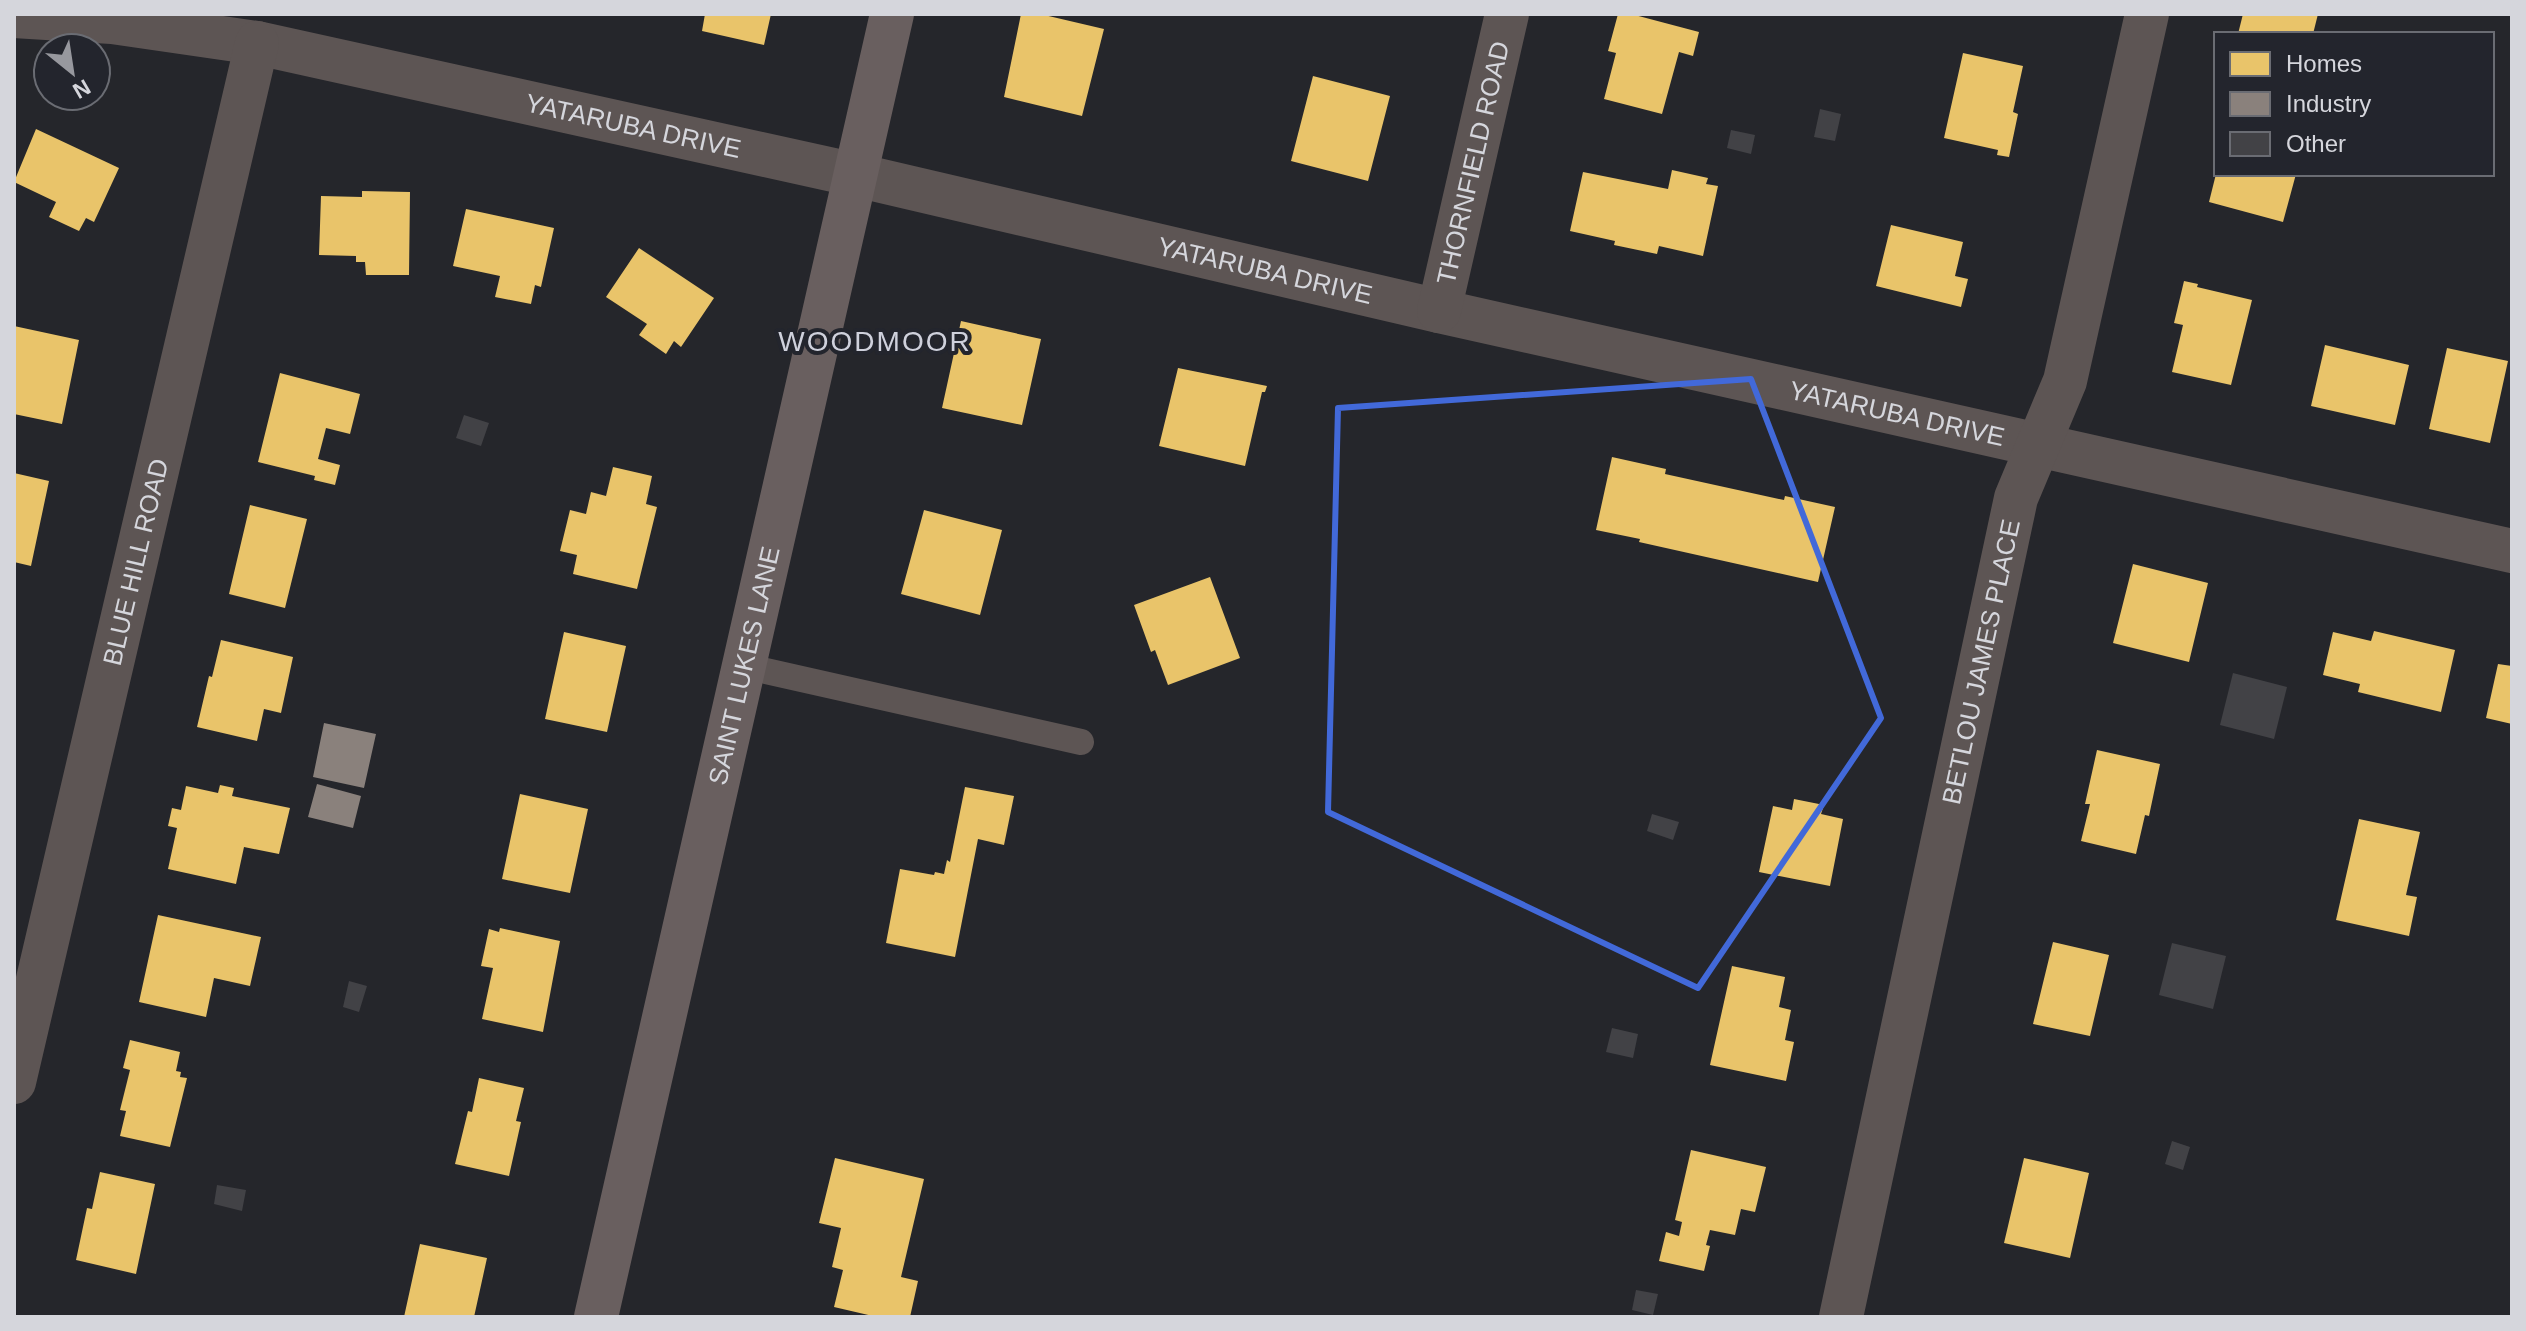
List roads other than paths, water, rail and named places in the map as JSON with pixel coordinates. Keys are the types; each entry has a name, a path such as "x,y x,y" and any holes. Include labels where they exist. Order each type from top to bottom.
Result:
{"street":[{"name":"SAINT LUKES LANE","path":"596,1317 892,14"},
{"name":"THORNFIELD ROAD","path":"1439,311 1507,14"},
{"name":"BETLOU JAMES PLACE","path":"1841,1317 2016,498 2065,381 2147,14"},
{"name":"YATARUBA DRIVE","path":"14,16 112,22 257,43 856,175 1439,311 2512,551"},
{"name":"BLUE HILL ROAD","path":"14,1082 257,43"}],"lane":[{"path":"744,666 1081,742"}],"district":[{"name":"WOODMOOR","path":"875,341"}]}
